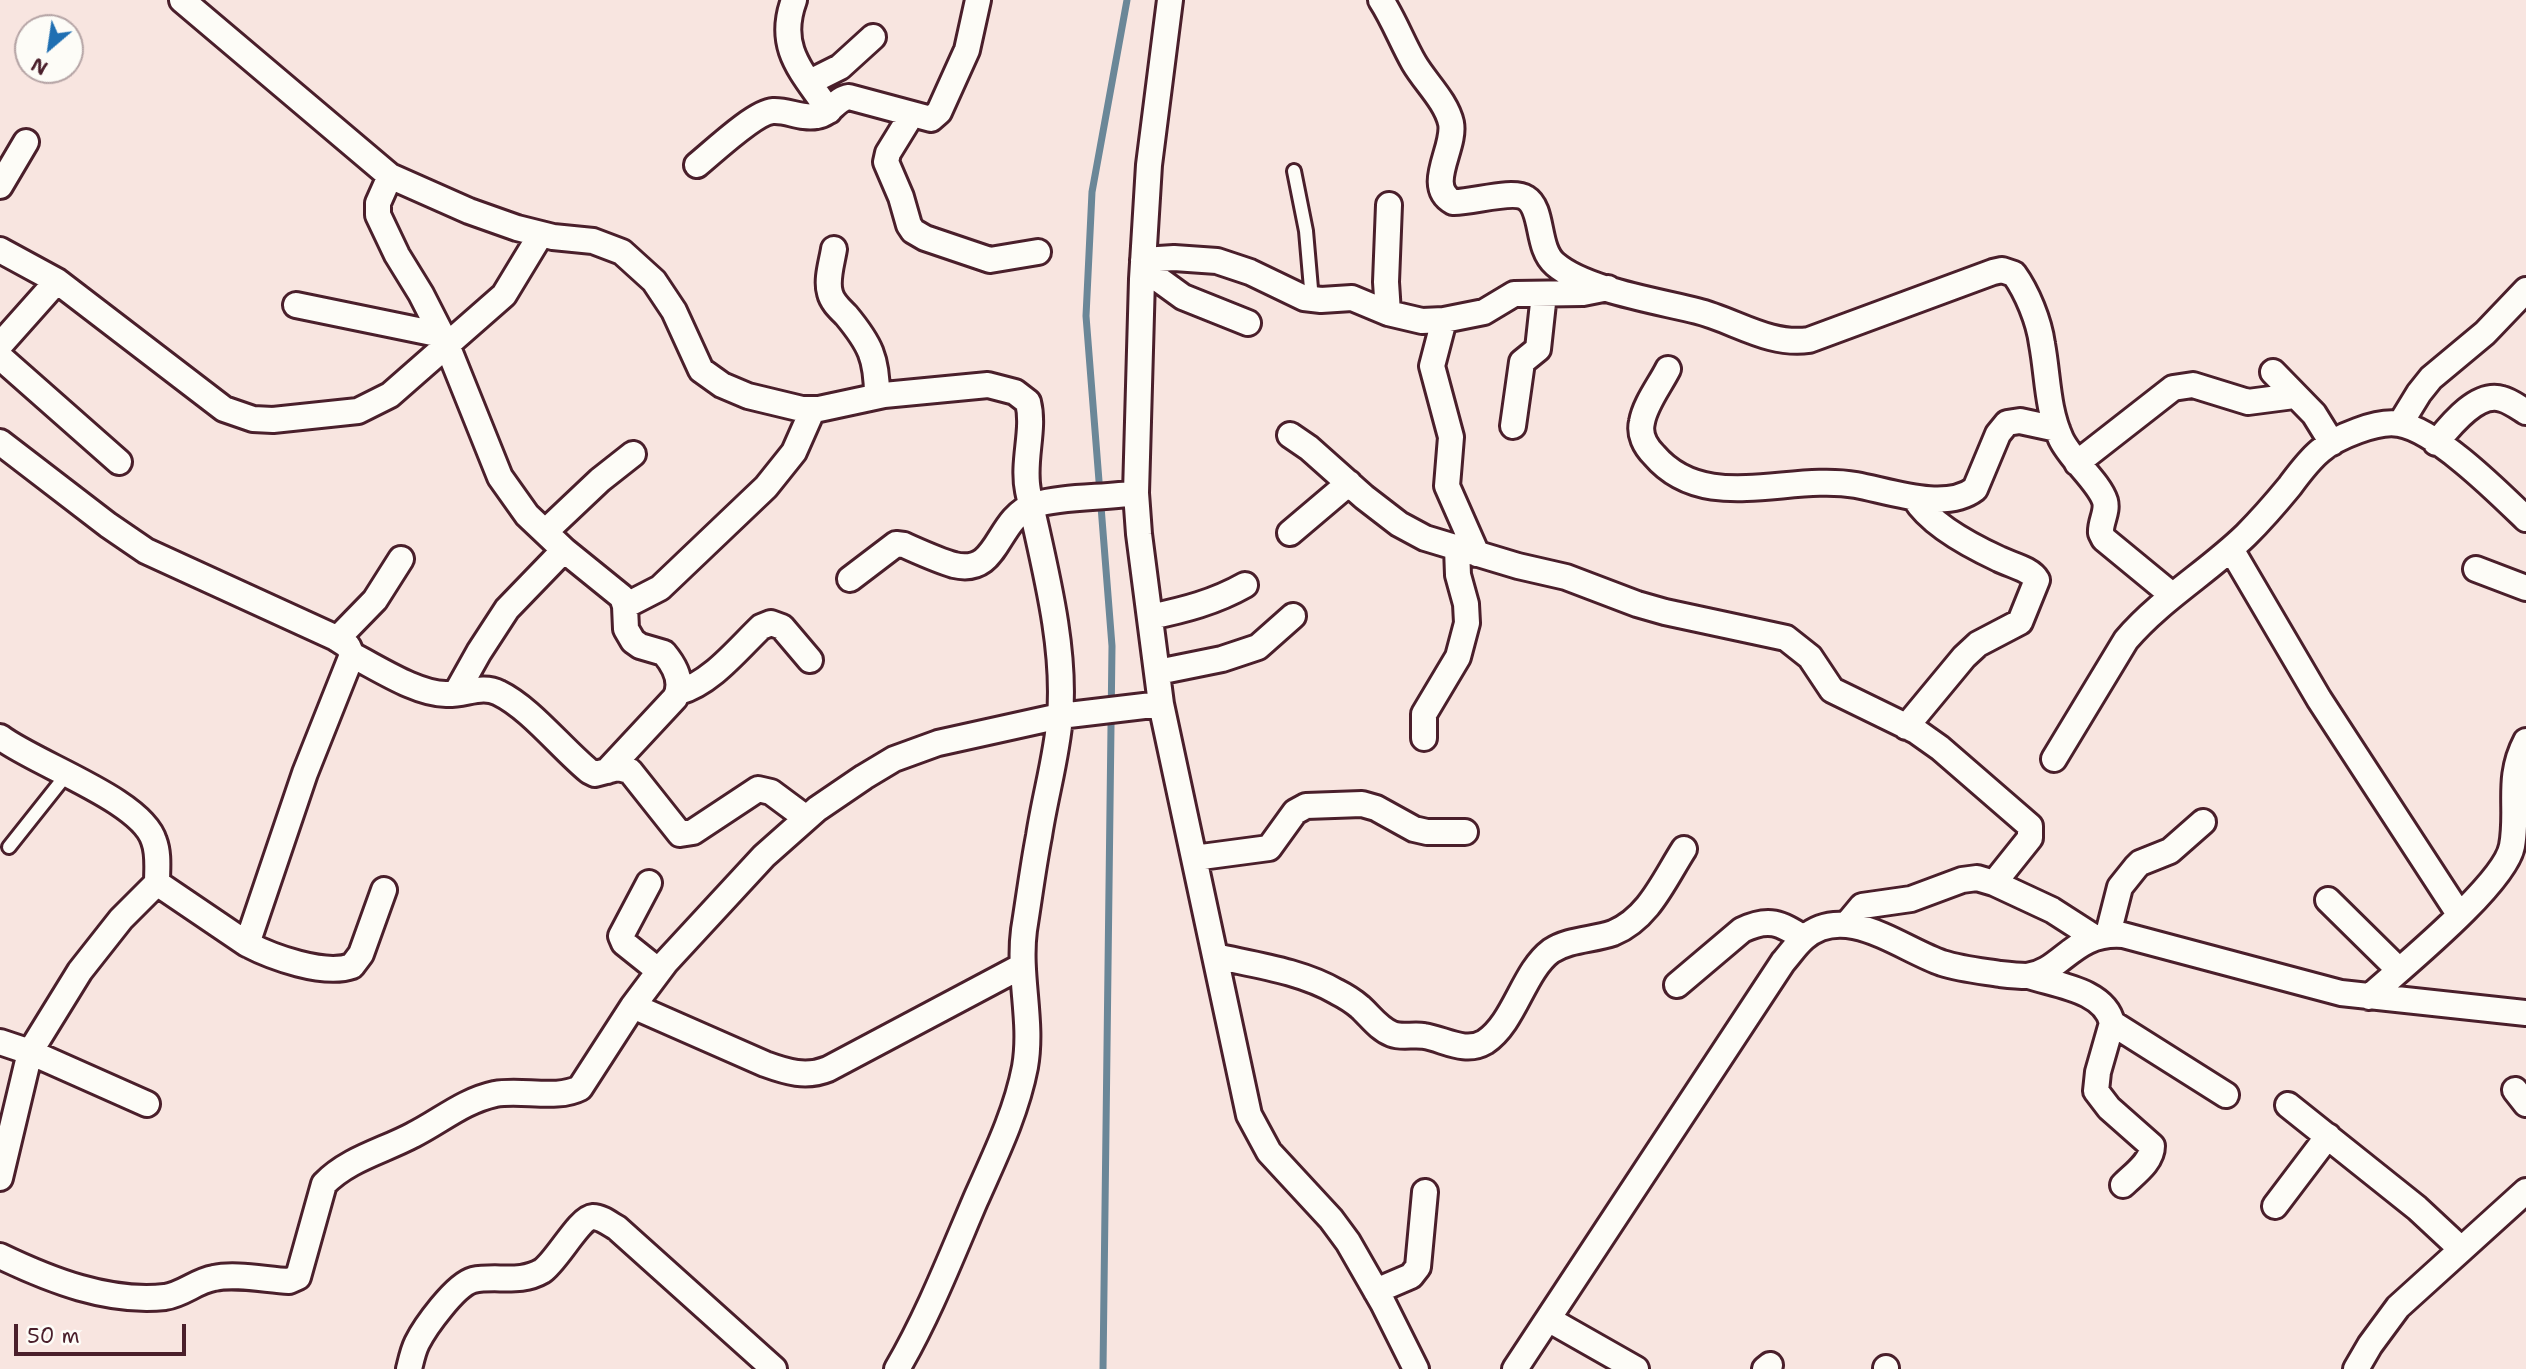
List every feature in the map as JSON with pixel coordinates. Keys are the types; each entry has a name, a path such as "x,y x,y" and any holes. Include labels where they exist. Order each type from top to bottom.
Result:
{"street":[{"path":"182,0 390,176 469,211 541,234 593,241 622,252 654,281 674,311 701,370 711,379 748,396 802,409 877,396 988,385 1002,387 1028,401 1028,489 1044,503 1060,681 1069,715 1024,934 1023,966 1028,1025 1025,1067 1011,1116 937,1290 897,1369"},
{"path":"794,0 788,20 789,46 829,111"},
{"path":"697,165 764,113 778,111 804,117 818,116 829,111 838,101 849,97 931,119 939,112 967,50 978,0"},
{"path":"1170,0 1149,165 1124,495 1150,617 1158,672 1155,705 1195,858 1249,1115 1269,1152 1331,1219 1348,1242 1416,1369"},
{"path":"1381,0 1414,63 1450,120 1451,141 1440,186 1444,196 1453,202 1518,195 1528,199 1535,208 1546,256 1573,275 1609,288 1699,311 1777,339 1795,342 1809,340 1993,272 2003,270 2014,274 2038,325 2050,407 2057,429 2070,455 2106,503 2100,526 2104,539 2172,596"},
{"path":"810,82 840,67 873,37"},
{"path":"912,114 888,153 886,162 913,232 990,260 1038,252"},
{"path":"0,186 26,142"},
{"path":"390,176 378,202 378,215 444,340 500,477 519,505 545,532 619,594 625,606 625,623 630,637 640,646 664,653 675,669 678,692"},
{"path":"1388,313 1386,282 1389,205"},
{"path":"0,250 57,281 224,409 253,419 273,420 358,411 390,395 444,340 504,295 541,234"},
{"path":"834,249 829,276 830,293 872,353 876,365 877,396"},
{"path":"1143,264 1174,258 1217,261 1250,272 1312,300 1352,298 1388,313 1422,321 1484,313 1514,294 1583,293 1609,288"},
{"path":"1143,264 1183,298 1248,323"},
{"path":"0,345 57,281"},
{"path":"2400,424 2431,378 2485,333 2526,290"},
{"path":"1513,426 1522,362 1538,349 1544,294"},
{"path":"296,305 444,340"},
{"path":"1424,738 1424,714 1458,657 1467,623 1466,604 1458,575 1467,551 1447,486 1451,438 1432,366 1444,320"},
{"path":"0,357 119,462"},
{"path":"1668,369 1644,414 1641,424 1642,438 1666,470 1683,479 1725,489 1832,482 1915,499 1961,496 1975,489 1998,434 2007,423 2020,421 2057,429"},
{"path":"2273,372 2314,414 2332,443"},
{"path":"2077,463 2173,388 2193,386 2248,402 2294,396"},
{"path":"2436,443 2458,418 2483,400 2501,398 2526,412"},
{"path":"625,606 660,588 766,487 794,452 813,409"},
{"path":"2054,759 2126,640 2140,624 2231,549 2270,510 2319,451 2332,443 2382,423 2400,424 2436,443 2492,487 2526,519"},
{"path":"1290,435 1399,524 1425,538 1566,577 1665,612 1786,638 1810,657 1832,691 1906,727 1940,748 2030,826 2030,838 1994,883"},
{"path":"0,442 108,526 146,551 344,647 420,688 447,695 488,688 499,692 589,771 595,774 618,768 630,771 680,834 693,832 758,789 771,792 806,818"},
{"path":"545,532 600,480 633,454"},
{"path":"1290,533 1349,483"},
{"path":"850,579 896,544 955,565 978,565 990,555 1012,520 1044,503 1124,495"},
{"path":"1906,727 1978,644 2020,622 2037,580 2031,573 1987,553 1941,526 1923,512 1915,499"},
{"path":"2231,549 2319,699 2392,807 2459,914"},
{"path":"456,693 507,609 564,550"},
{"path":"247,944 344,647 401,559"},
{"path":"2476,569 2526,588"},
{"path":"1150,617 1223,598 1245,585"},
{"path":"1158,672 1232,656 1258,647 1293,616"},
{"path":"607,771 678,692 708,677 767,624 782,627 810,660"},
{"path":"0,1256 33,1272 83,1290 147,1298 180,1294 214,1278 289,1281 298,1278 324,1184 335,1173 414,1135 475,1099 511,1092 567,1093 580,1088 659,971 764,856 806,818 864,777 915,750 1069,715 1155,705"},
{"path":"0,737 125,808 149,828 157,854 157,883 121,919 80,971 30,1052 0,1178"},
{"path":"2369,998 2485,890 2507,861 2512,846 2514,771 2526,741"},
{"path":"1195,858 1269,848 1295,812 1306,807 1362,804 1376,808 1414,829 1427,832 1465,832"},
{"path":"2029,976 2101,935 2120,887 2136,867 2170,851 2203,822"},
{"path":"1215,956 1283,972 1333,990 1359,1006 1371,1019 1392,1034 1424,1036 1469,1047 1490,1038 1551,951 1613,932 1637,918 1652,902 1684,849"},
{"path":"1847,924 1859,908 1865,905 1912,899 1977,878 1994,883 2101,935 2123,935 2316,987 2369,998 2526,1013"},
{"path":"157,883 247,944 274,956 334,969 352,966 361,954 384,890"},
{"path":"649,883 621,936 624,943 659,971"},
{"path":"2328,900 2399,970"},
{"path":"1677,985 1742,930 1754,924 1764,922 1784,926 1804,938"},
{"path":"1515,1369 1783,962 1804,938 1822,927 1847,924 1942,963 2029,976 2097,1000 2110,1014 2112,1023 2098,1072 2096,1091 2109,1108 2152,1146 2148,1160 2123,1185"},
{"path":"633,1006 785,1072 810,1074 828,1069 1023,966"},
{"path":"2112,1023 2226,1095"},
{"path":"0,1042 30,1052 147,1104"},
{"path":"2288,1105 2417,1208 2461,1249"},
{"path":"2275,1206 2328,1136"},
{"path":"2356,1369 2398,1307 2526,1191"},
{"path":"1376,1291 1411,1276 1418,1267 1425,1192"},
{"path":"409,1369 424,1331 458,1289 473,1280 513,1279 539,1272 556,1258 581,1224 596,1217 617,1228 774,1369"},
{"path":"1548,1319 1636,1369"}],"lane":[{"path":"1294,171 1306,232 1312,300"},
{"path":"9,847 67,774"}],"waterway":[{"path":"1103,1369 1112,646 1086,316 1092,192 1127,0"}]}
